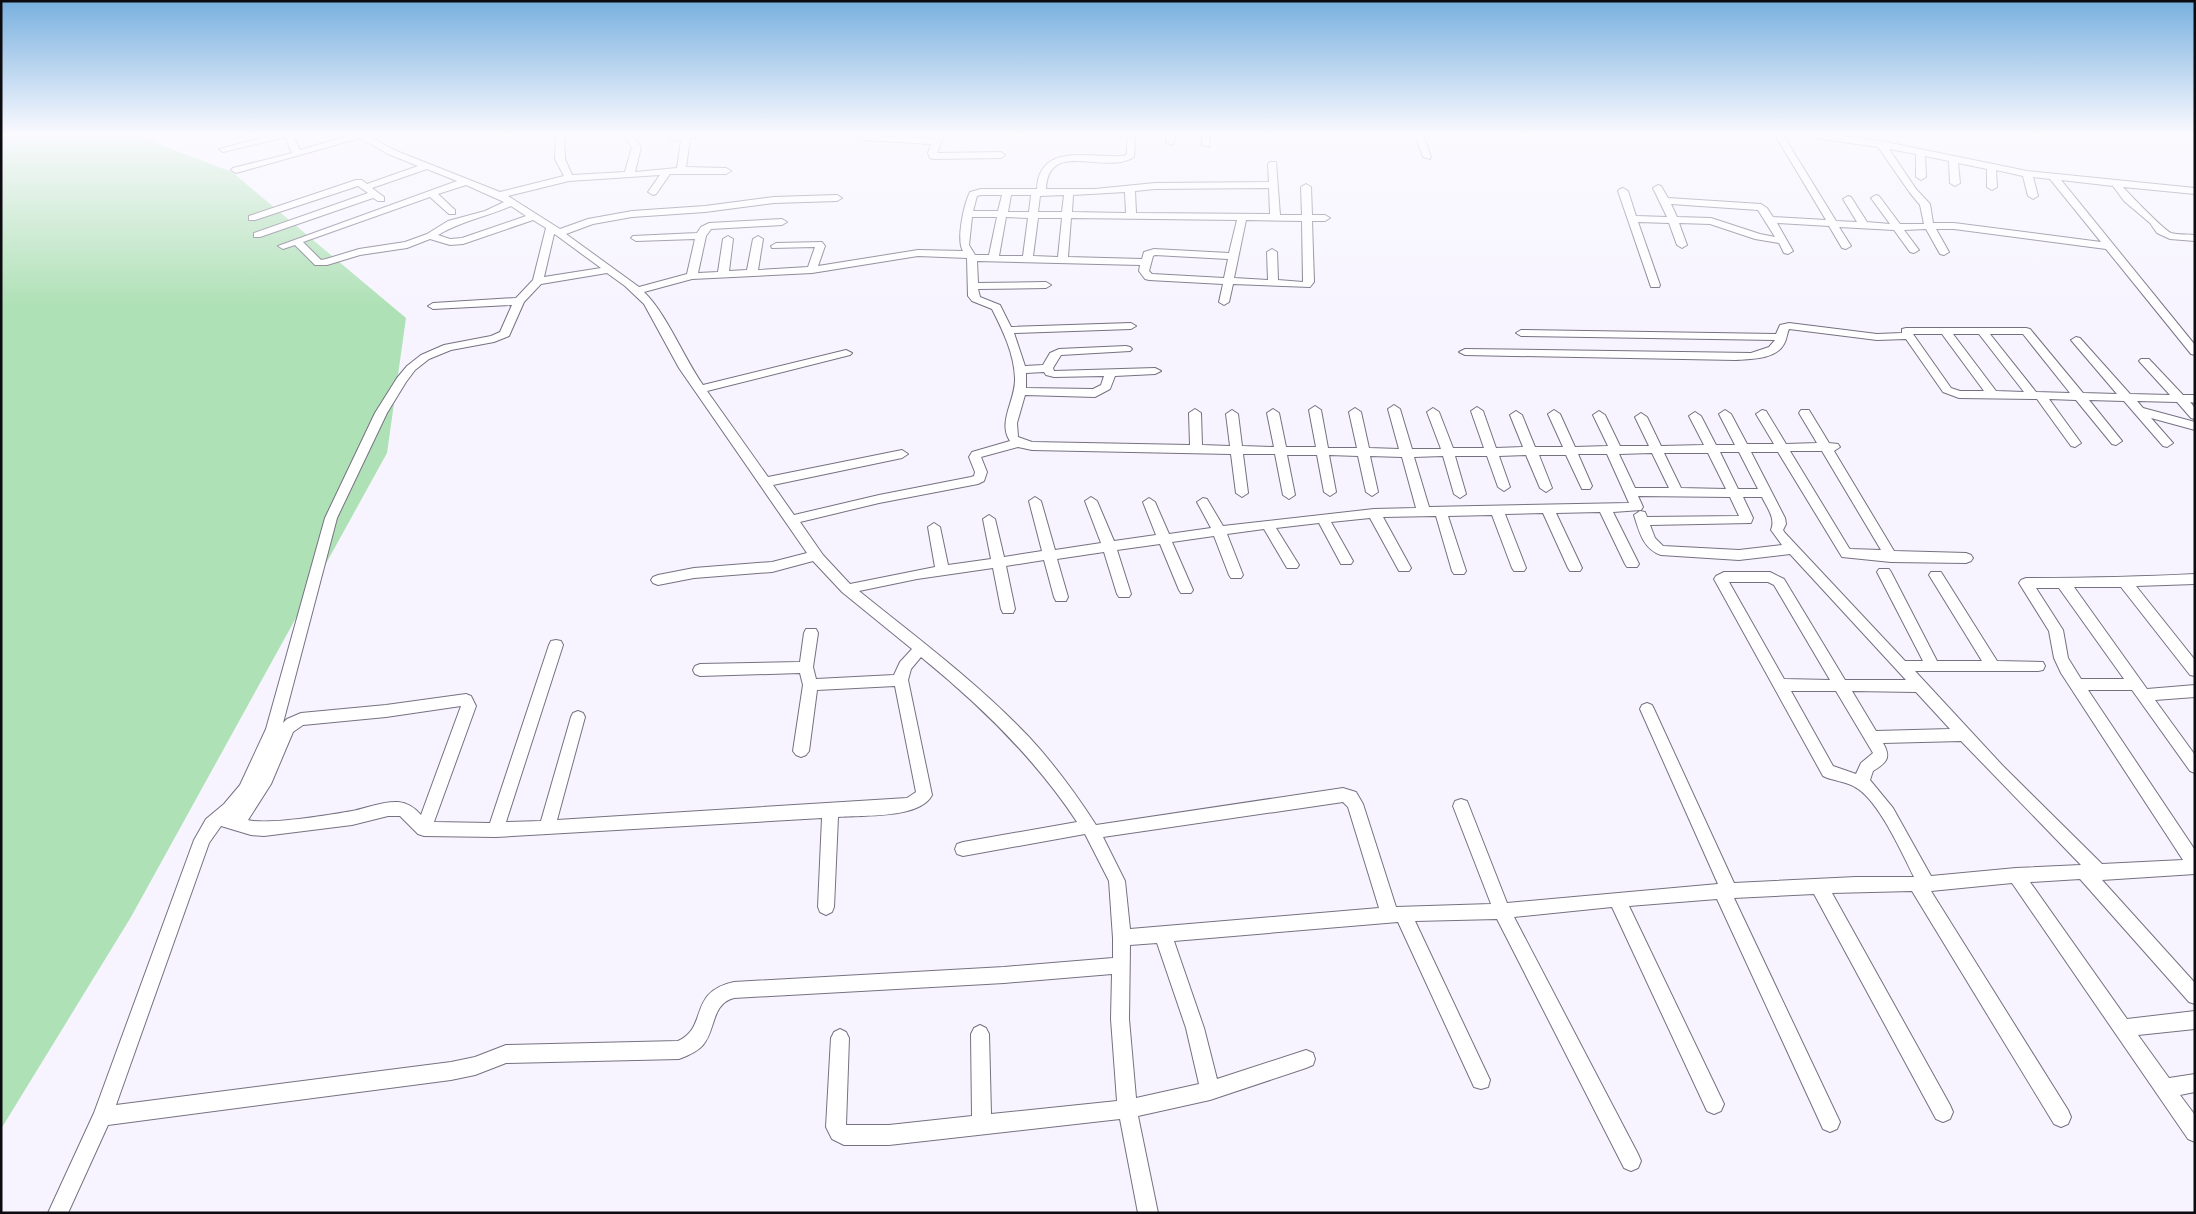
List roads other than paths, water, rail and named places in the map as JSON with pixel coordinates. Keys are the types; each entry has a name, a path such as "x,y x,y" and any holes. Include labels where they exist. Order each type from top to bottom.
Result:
{"street":[{"path":"252,218 328,192"},
{"path":"257,234 378,197 372,192"},
{"path":"283,246 438,192"},
{"path":"490,192 506,199 555,230 648,302 681,361 816,555 847,589 994,712 1024,742 1065,791 1090,830 1116,881 1122,938 1120,1019 1126,1078 1126,1109 1148,1213"},
{"path":"297,242 319,263 359,252 407,245 430,236 451,222 488,213 506,199 520,192"},
{"path":"993,258 1007,192"},
{"path":"1063,259 1069,192"},
{"path":"1018,443 1014,440 1010,430 1020,391 1020,370 1008,330 995,305 980,301 973,296 970,256 964,246 968,214 975,193 1069,192 1094,204 1132,216 1326,218"},
{"path":"968,214 1068,215 1124,192"},
{"path":"1130,192 1132,216"},
{"path":"1274,192 1275,217"},
{"path":"1235,256 1154,252 1148,254 1144,271 1149,277 1306,286 1309,282 1306,192"},
{"path":"1624,192 1656,285"},
{"path":"1660,192 1673,219 1682,245"},
{"path":"1812,192 1846,246"},
{"path":"1914,192 1924,204 1929,226 1944,252"},
{"path":"2032,192 2033,196"},
{"path":"2065,192 2195,352"},
{"path":"2122,192 2127,199 2153,221 2160,231 2170,236 2195,238"},
{"path":"1028,258 1039,193"},
{"path":"432,194 452,212"},
{"path":"555,230 618,216 714,208 774,200 838,198"},
{"path":"1876,198 1914,250"},
{"path":"1848,199 1864,225"},
{"path":"1665,201 1754,206 1764,210 1788,251"},
{"path":"283,207 295,222"},
{"path":"430,236 450,242 464,241 534,216"},
{"path":"1224,302 1242,217"},
{"path":"1634,219 1711,221 1758,237 1782,241"},
{"path":"1770,220 1896,227 1954,226 2108,246"},
{"path":"692,276 701,236 704,229 709,226 782,222"},
{"path":"58,1213 102,1116 206,831 217,818 230,809 246,789 274,729 331,518 381,413 401,380 411,368 425,357 448,347 466,342 494,339 504,334 519,301 538,281 555,230"},
{"path":"636,238 701,236"},
{"path":"724,274 728,239"},
{"path":"752,273 758,240"},
{"path":"776,246 818,244 820,246 812,270"},
{"path":"1272,252 1273,284"},
{"path":"636,291 692,276 812,270 918,253 993,258 1146,262"},
{"path":"538,281 607,270"},
{"path":"972,286 1046,285"},
{"path":"433,306 519,301"},
{"path":"1008,330 1131,326"},
{"path":"1465,352 1743,357 1768,353 1778,346 1782,337 1782,330 1784,327 1789,326 1877,337 1909,336"},
{"path":"1944,330 1993,395"},
{"path":"1981,330 2075,443"},
{"path":"2116,441 2081,396 2026,331 1906,331 1947,390 1959,394 2081,396 2195,399"},
{"path":"1521,333 1782,337"},
{"path":"1586,334 1596,354"},
{"path":"2076,340 2167,443"},
{"path":"1047,368 1054,355 1059,352 1126,349"},
{"path":"700,389 846,353"},
{"path":"2145,361 2195,415"},
{"path":"1020,370 1047,368"},
{"path":"1047,368 1050,373 1054,374 1155,371"},
{"path":"1020,391 1096,393 1106,387 1110,373"},
{"path":"2081,396 2195,426"},
{"path":"1394,409 1424,513"},
{"path":"1315,410 1330,492"},
{"path":"1477,411 1504,487"},
{"path":"1355,412 1372,492"},
{"path":"1432,412 1448,452 1460,494"},
{"path":"1195,413 1196,449"},
{"path":"1273,413 1288,494"},
{"path":"1805,413 1829,447 1892,556"},
{"path":"1232,414 1242,493"},
{"path":"1554,414 1586,486"},
{"path":"1725,414 1779,518 1778,530 1780,536 1821,578 2092,873 2195,996"},
{"path":"1762,414 1844,551 1851,555 1966,558"},
{"path":"1516,415 1546,488"},
{"path":"1599,415 1642,521 1655,548 1739,555 1791,549"},
{"path":"1642,521 1745,521 1747,518 1695,416"},
{"path":"1641,417 1677,492"},
{"path":"791,520 879,499 974,481 980,478 981,472 975,457 976,455 1018,443 1032,446 1408,453 1829,447"},
{"path":"766,482 902,454"},
{"path":"1630,492 1765,493"},
{"path":"1035,501 1061,597"},
{"path":"1091,502 1109,546 1124,594"},
{"path":"1149,502 1186,590"},
{"path":"1202,502 1219,531 1236,575"},
{"path":"847,589 942,571 1050,554 1323,518 1374,513 1637,508"},
{"path":"1606,509 1632,564"},
{"path":"1548,510 1574,568"},
{"path":"1497,511 1519,568"},
{"path":"1374,513 1404,568"},
{"path":"1441,513 1459,571"},
{"path":"1323,518 1346,561"},
{"path":"989,519 1008,609"},
{"path":"1267,524 1292,565"},
{"path":"934,527 942,571"},
{"path":"658,580 694,573 772,567 816,555"},
{"path":"1884,572 1934,666"},
{"path":"1936,575 1993,666"},
{"path":"1862,782 1866,766 1880,759 1881,756 1842,686 1776,578 1721,579 1723,586 1828,771 1836,776 1862,782 1873,793 1892,820 1922,884 2061,1117"},
{"path":"2062,581 2195,767"},
{"path":"1122,938 1346,918 1502,911 1726,890 1922,884 2016,875 2092,873 2195,866 2076,685 2061,658 2056,630 2026,583 2062,581 2192,583"},
{"path":"2125,582 2188,652 2195,671"},
{"path":"801,751 810,685 806,667 811,633"},
{"path":"496,830 556,645"},
{"path":"217,818 264,829 352,818 388,809 400,809 408,812 424,829 496,830 830,811 911,804 924,795 920,768 900,680 905,664 921,649"},
{"path":"1901,666 2038,666"},
{"path":"700,670 806,667"},
{"path":"810,685 900,680"},
{"path":"1780,685 1920,686"},
{"path":"2076,685 2140,690 2195,690"},
{"path":"237,824 265,779 292,723 301,719 466,700 469,706 424,829"},
{"path":"1647,709 1830,1122"},
{"path":"547,827 578,717"},
{"path":"1872,737 1964,735"},
{"path":"963,849 1343,795 1350,797 1355,804 1396,915 1481,1080"},
{"path":"1461,806 1502,911 1631,1161"},
{"path":"826,907 830,811"},
{"path":"2016,875 2195,1132"},
{"path":"1819,886 1943,1112"},
{"path":"1617,899 1714,1104"},
{"path":"1163,935 1194,1028 1210,1091"},
{"path":"102,1116 451,1071 475,1066 506,1054 679,1050 691,1046 698,1037 712,1003 720,994 734,990 1004,975 1121,965"},
{"path":"2123,1028 2195,1020"},
{"path":"980,1034 982,1125"},
{"path":"840,1038 836,1127 844,1135 889,1135 1126,1109 1210,1091 1306,1059"},
{"path":"2164,1088 2195,1083"}]}
